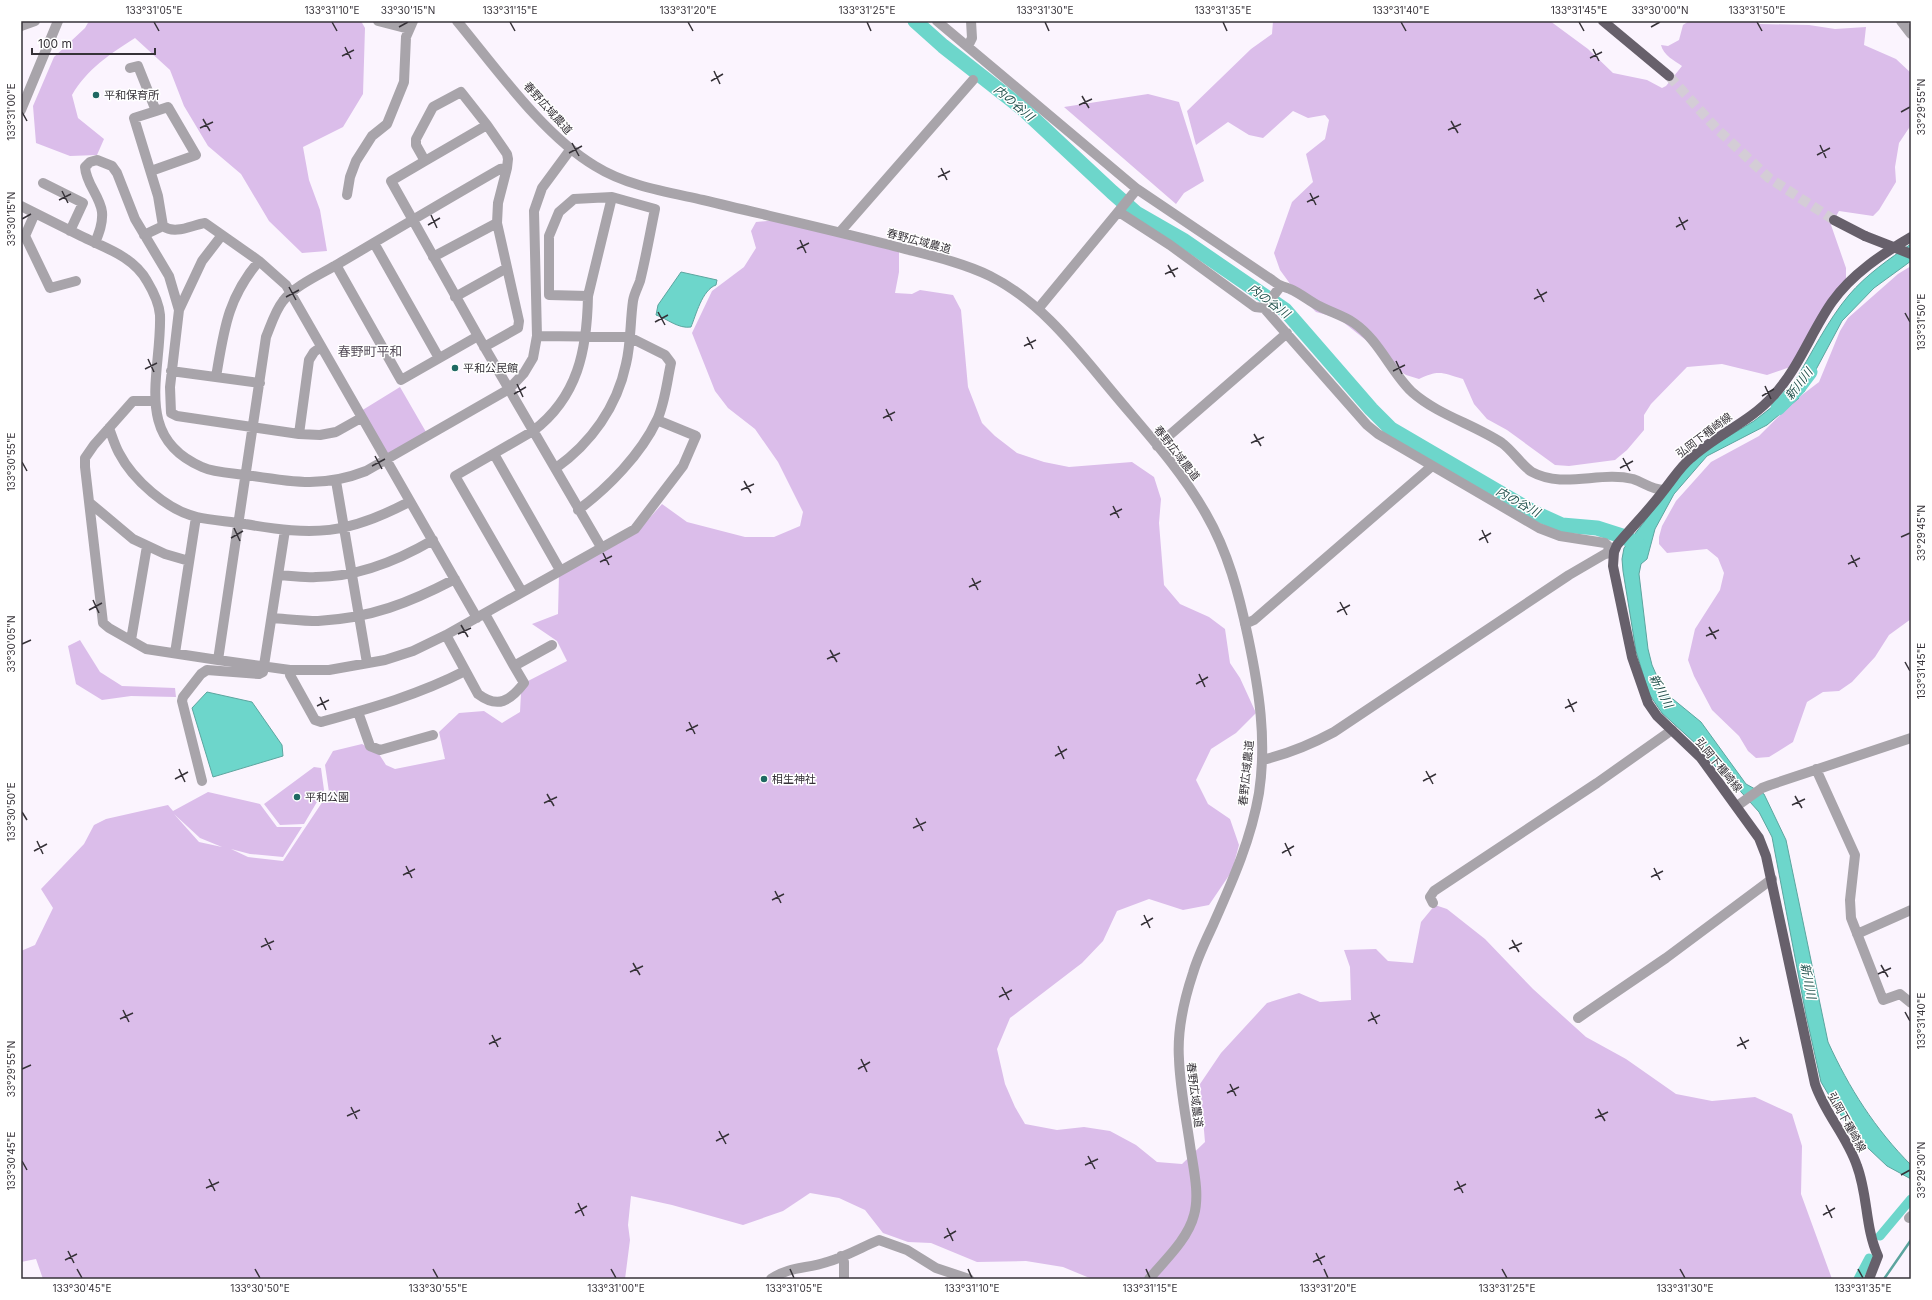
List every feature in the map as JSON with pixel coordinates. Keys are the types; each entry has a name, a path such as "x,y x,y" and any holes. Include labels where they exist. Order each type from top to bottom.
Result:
{"main road":[{"path":"1603,21 1669,76"},
{"path":"1834,220 1865,236 1911,254"},
{"name":"弘岡下種崎線","path":"1869,1279 1878,1256 1873,1240 1860,1175 1849,1147 1827,1113 1815,1084 1766,856 1759,838 1739,804 1701,758 1657,716 1648,703 1639,682 1632,657 1615,577 1616,548 1664,490 1672,477 1690,458 1772,398 1789,378 1824,314 1844,288 1877,259 1911,237"}],"street":[{"path":"21,26 35,21"},
{"path":"21,110 58,21"},
{"path":"347,195 350,177 356,161 372,136 387,124 404,82 406,37 411,25 378,21"},
{"name":"春野広域農道","path":"457,21 532,111 570,150 596,168 636,184 840,232 964,266 992,277 1038,309 1077,349 1157,446 1193,493 1209,519 1223,549 1238,591 1258,685 1263,745 1262,760 1259,791 1251,831 1241,860 1194,968 1185,999 1180,1033 1179,1059 1194,1178 1196,1201 1194,1215 1187,1231 1149,1279"},
{"path":"937,21 1136,191 1272,280 1278,289"},
{"path":"968,46 972,38 971,21"},
{"path":"1901,21 1911,34"},
{"path":"130,68 138,66 156,111"},
{"path":"840,232 973,80"},
{"path":"425,162 416,145 416,139 433,107 461,92 487,125 507,154 507,168 498,203 497,223 519,321 518,328 484,347"},
{"path":"150,171 196,155 168,107 134,118 150,171 158,196 163,226 167,229 178,230 205,223 277,275 291,293 409,502 455,579 481,616 524,683 514,695 499,703 487,701 478,694 446,635"},
{"path":"487,125 391,181 455,297 556,468 578,510 601,547"},
{"path":"21,206 119,254 136,267 147,280 155,296 160,314 154,401 159,423 170,443 186,459 204,468 294,483 336,481 345,480 386,460 509,389 524,373 533,358 537,336 534,211 542,188 570,150"},
{"path":"95,243 101,226 102,211 86,176 85,168 90,162 97,160 112,166 117,173 135,219 169,276 179,310"},
{"path":"218,660 240,523 266,337 277,310 291,293 336,265 500,169 507,168"},
{"path":"43,183 83,203 70,231"},
{"path":"1038,309 1136,191"},
{"path":"556,468 571,457 593,434 609,410 626,364 633,299 640,281 655,209 612,197 574,199 560,212 549,236 549,295 588,296"},
{"path":"522,592 455,476 533,431 545,422 560,404 574,381 580,362 585,336 588,296 612,197"},
{"path":"1120,211 1170,245 1255,307 1266,306 1278,289"},
{"path":"35,213 25,236 50,288 76,281"},
{"path":"433,257 497,223"},
{"path":"144,235 163,226"},
{"path":"222,235 202,260 179,310 170,387 171,413 177,416 254,428 299,434 320,435 336,432 361,418"},
{"path":"374,243 439,358"},
{"path":"216,377 224,325 234,296 247,275 259,261"},
{"path":"336,265 401,380 478,336"},
{"path":"455,297 507,268"},
{"path":"1278,289 1290,289 1319,306 1354,323 1367,334 1395,373 1413,392 1434,408 1468,424 1502,443 1531,472 1558,480 1608,477 1634,480 1653,489 1664,490"},
{"path":"1266,306 1287,333 1367,424 1378,434 1539,528 1560,536 1605,543 1616,548"},
{"path":"1157,446 1287,333"},
{"path":"537,336 629,337 665,356 671,363 657,420 645,440 618,475 600,494 578,510"},
{"path":"299,434 309,360 314,352 321,347"},
{"path":"172,371 260,383"},
{"path":"154,401 133,402 109,428 85,458 103,622 109,628 146,648 290,670 329,670 367,663 413,651 481,616 635,529 683,466 696,436 657,420"},
{"path":"109,428 119,454 134,475 153,494 178,509 196,517 306,532 344,528 381,517 409,502"},
{"path":"494,454 560,570"},
{"path":"1245,624 1254,620 1432,466"},
{"path":"336,481 350,574 367,663"},
{"path":"90,503 133,539 165,554 189,561"},
{"path":"174,653 196,517"},
{"path":"202,781 182,701 183,697 201,674 207,670 259,674 263,672 285,530"},
{"path":"279,575 315,577 350,574 384,564 407,555 432,540"},
{"path":"131,640 147,546"},
{"path":"1262,760 1280,756 1310,745 1334,732 1569,575 1616,548"},
{"path":"272,618 317,621 359,616 417,598 455,579"},
{"path":"514,666 552,645"},
{"path":"290,670 290,675 315,720 321,722 405,698 438,685 465,671"},
{"path":"358,712 370,746 380,750 433,735"},
{"path":"1433,903 1430,897 1434,891 1597,783 1672,730"},
{"path":"1739,804 1762,788 1911,738"},
{"path":"1816,769 1855,855 1850,900 1851,918 1883,1000 1900,994 1911,1003"},
{"path":"1578,1018 1666,958 1772,879"},
{"path":"1857,934 1911,910"},
{"path":"770,1279 801,1266 827,1262 879,1240 907,1250 936,1268 969,1279"},
{"path":"841,1256 844,1262 844,1279"}],"shaded area":[{"path":"89,21 361,21 365,28 363,94 343,127 303,147 309,180 320,210 327,251 302,253 269,221 241,174 208,146 184,106 170,70 135,38 108,56 92,70 72,95 78,118 104,139 97,155 70,156 36,143 33,106 54,57 85,28"},
{"path":"1273,21 1550,21 1588,49 1613,73 1647,80 1662,88 1666,86 1682,66 1664,52 1661,45 1668,46 1679,40 1683,25 1689,21 1756,21 1760,24 1809,25 1835,29 1866,27 1864,45 1896,59 1911,73 1911,125 1899,143 1895,167 1896,182 1879,210 1873,216 1839,211 1831,225 1846,268 1846,281 1790,367 1767,375 1722,364 1687,367 1651,404 1644,415 1644,430 1627,450 1615,460 1569,466 1555,465 1507,430 1487,419 1474,404 1463,379 1441,373 1432,374 1419,379 1406,375 1395,368 1377,349 1338,318 1316,312 1296,292 1280,270 1274,253 1292,202 1313,182 1306,154 1325,139 1329,120 1325,115 1308,118 1293,111 1263,138 1249,135 1228,122 1196,145 1187,111 1251,49 1272,34"},
{"path":"1148,94 1179,102 1204,181 1184,193 1176,204 1064,107"},
{"path":"778,220 848,236 899,252 899,272 895,293 912,294 920,290 953,295 961,310 968,387 982,423 995,436 1017,453 1044,462 1069,467 1132,462 1154,477 1161,499 1159,523 1164,585 1180,604 1209,617 1225,629 1230,663 1240,678 1256,713 1236,733 1211,749 1196,780 1208,804 1230,819 1239,845 1232,871 1209,905 1183,910 1149,899 1117,911 1103,941 1082,963 1010,1018 997,1049 1005,1084 1015,1107 1025,1124 1057,1130 1084,1127 1110,1131 1136,1145 1157,1162 1182,1164 1205,1142 1200,1084 1221,1053 1267,1003 1299,993 1320,1002 1351,1000 1350,967 1344,950 1376,949 1388,961 1413,963 1421,922 1435,905 1447,909 1485,939 1533,989 1586,1037 1626,1059 1676,1094 1712,1101 1755,1097 1792,1114 1802,1146 1801,1194 1832,1279 1092,1279 1063,1267 1026,1261 977,1262 931,1243 908,1242 883,1233 865,1210 839,1198 810,1193 783,1211 743,1225 672,1205 631,1196 628,1225 630,1240 625,1279 43,1279 36,1259 21,1262 21,951 35,945 53,908 41,889 84,844 94,825 106,819 168,805 173,811 208,792 260,804 277,827 302,827 283,857 250,854 231,849 248,857 283,861 329,792 325,765 333,751 362,744 379,754 386,765 395,769 445,759 439,732 459,713 484,711 502,723 520,712 521,693 528,681 567,661 557,641 532,624 558,614 559,574 638,531 662,504 687,522 745,537 774,537 800,526 803,512 778,462 755,429 728,408 715,391 692,333 712,291 744,267 756,248 751,231 756,222","holes":["174,814 200,838 222,847 199,842"]},
{"path":"1911,266 1911,619 1889,635 1875,657 1852,682 1839,691 1823,692 1807,702 1793,742 1769,757 1756,758 1748,751 1739,736 1712,710 1694,676 1688,660 1695,629 1720,590 1724,573 1718,558 1707,549 1667,553 1659,544 1662,526 1676,501 1711,462 1759,436 1794,401 1819,382 1840,331 1848,318 1898,274"},
{"path":"400,387 426,432 386,455 361,411"},
{"path":"80,640 100,672 122,686 175,688 176,697 131,696 102,700 76,684 68,646"},
{"name":"平和公園","path":"314,767 321,768 324,790 304,824 280,825 264,804"}],"water":[{"path":"1911,244 1911,261 1874,288 1842,321 1804,392 1793,384 1826,327 1849,295 1870,274"},
{"path":"681,272 717,280 716,285 703,297 691,327 682,327 656,315 658,305"},
{"path":"1787,390 1799,398 1767,425 1707,456 1674,494 1655,529 1647,559 1641,564 1639,574 1648,649 1652,665 1659,681 1668,695 1701,722 1746,784 1764,794 1786,840 1828,1042 1854,1092 1874,1122 1911,1165 1911,1179 1887,1166 1851,1132 1821,1082 1806,1015 1772,837 1759,812 1696,744 1662,713 1649,694 1636,651 1623,571 1622,559 1624,548 1688,465 1704,451 1754,421 1777,403"},
{"path":"207,692 252,702 282,745 283,756 213,777 192,708"}],"waterway":[{"name":"内の谷川","path":"915,21 943,46 1022,108 1136,213 1183,240 1285,310 1371,409 1391,429 1533,512 1562,525 1597,528 1622,536 1638,544"},
{"name":"新川川","path":"1778,408 1798,388 1810,372"},
{"path":"1880,1236 1911,1199"},
{"path":"1884,1279 1911,1240"},
{"path":"1858,1279 1869,1258"}],"tunnel":[{"path":"1669,76 1716,128 1769,178 1834,220"}],"place":[{"name":"平和保育所","path":"96,95"},
{"name":"平和公民館","path":"455,368"},
{"name":"相生神社","path":"764,779"},
{"name":"平和公園","path":"297,797"}],"district":[{"name":"春野町平和","path":"370,351"}]}
